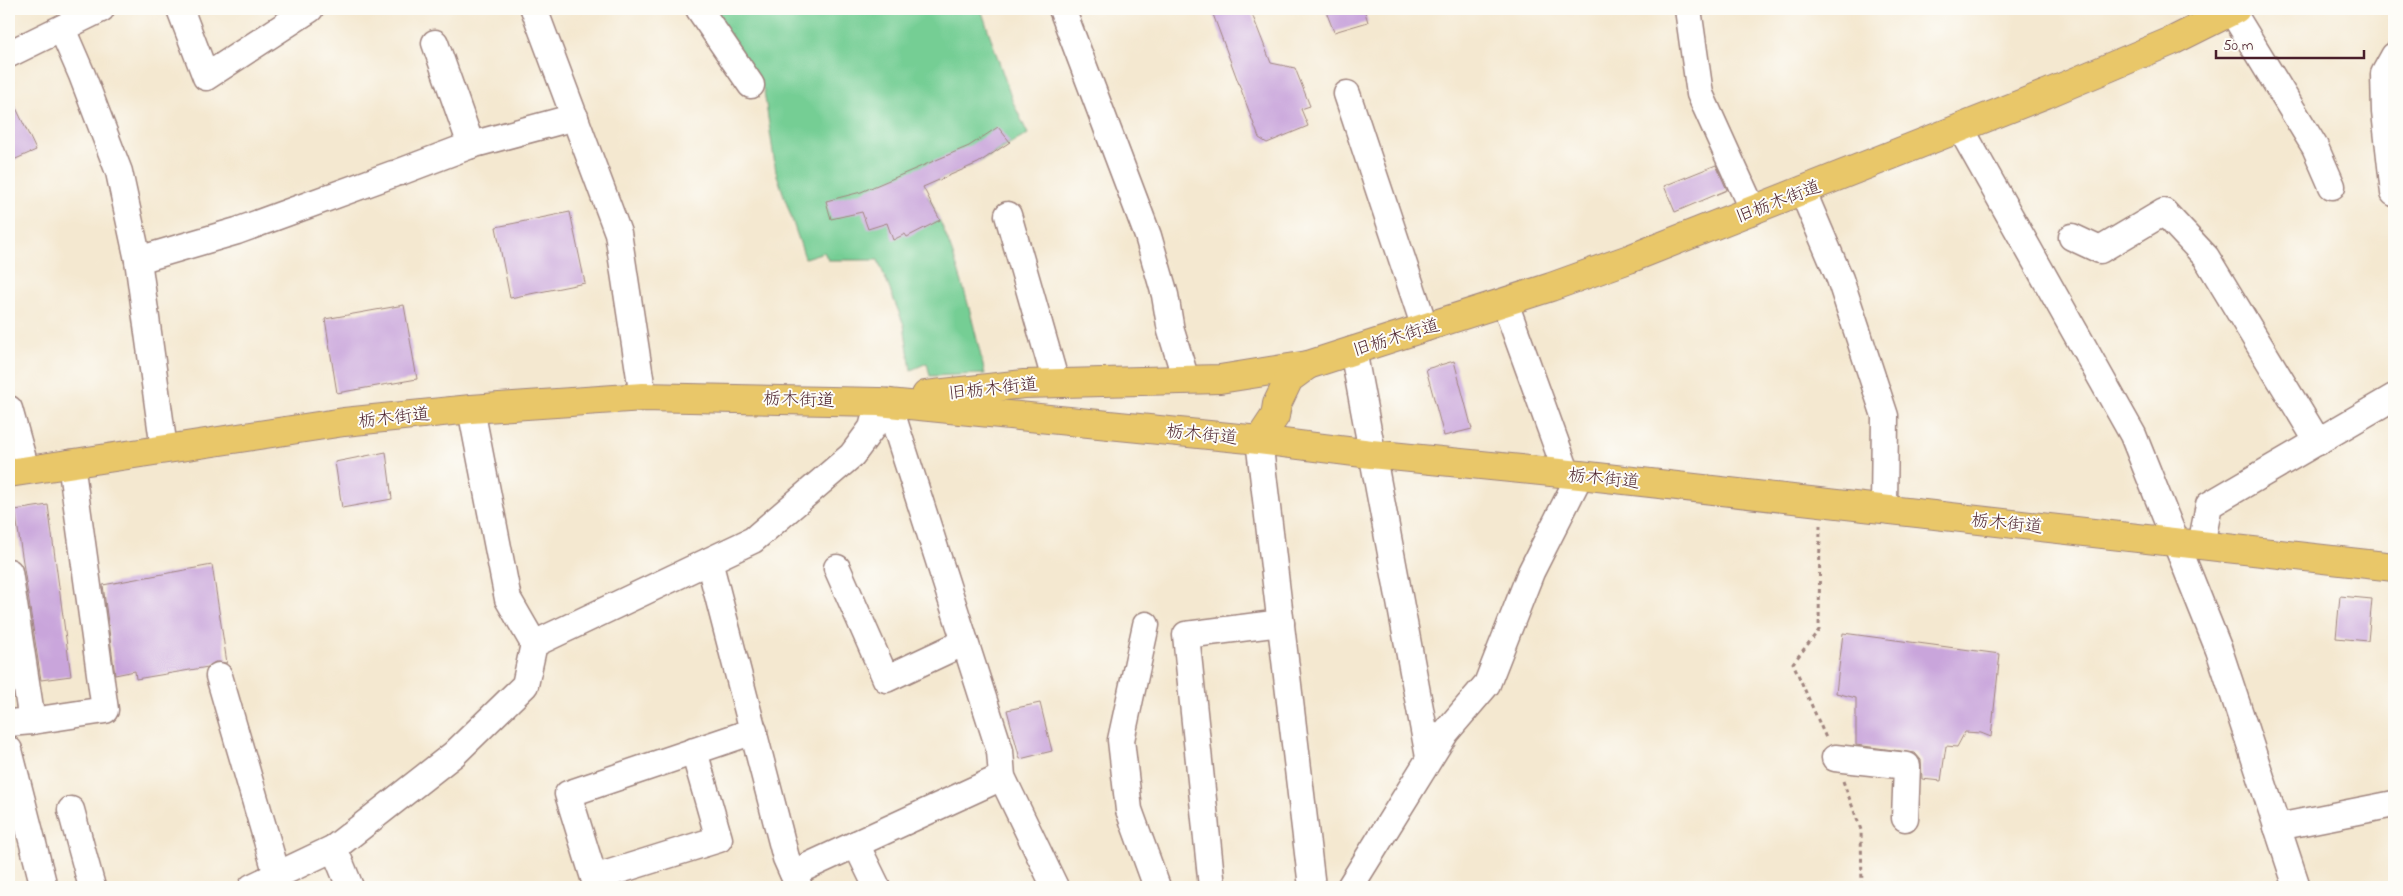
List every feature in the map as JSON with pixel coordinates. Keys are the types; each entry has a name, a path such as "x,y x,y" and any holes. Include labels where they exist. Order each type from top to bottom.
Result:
{"main road":[{"name":"旧栃木街道","path":"884,402 967,390 1056,383 1220,379 1298,372 1353,350 1505,302 1629,259 1803,192 1961,129 2174,40 2234,10"},
{"path":"1056,383 1059,388 1067,392 1217,388 1298,372"},
{"path":"1259,440 1275,416 1277,404 1298,372"},
{"path":"1298,372 1287,399 1292,424 1300,436 1311,446"},
{"name":"栃木街道","path":"17,471 344,422 471,409 643,397 884,402 1259,440 2394,567"}],"street":[{"path":"9,54 101,9"},
{"path":"180,9 206,77 310,9"},
{"path":"534,9 618,233 643,397"},
{"path":"699,9 751,84"},
{"path":"1062,9 1148,236 1165,295 1171,331 1186,380"},
{"path":"1688,9 1700,94 1754,210"},
{"path":"2234,10 2315,147 2332,186"},
{"path":"62,29 82,75 119,172 138,260 164,449"},
{"path":"435,43 471,145"},
{"path":"2394,56 2384,74 2385,112 2394,193"},
{"path":"1347,94 1425,328"},
{"path":"138,260 237,231 471,145 574,117"},
{"path":"1961,129 2133,435 2188,543 2219,650 2297,887"},
{"path":"1803,192 1840,279 1884,416 1884,509"},
{"path":"2072,237 2100,250 2164,212 2206,257 2318,442"},
{"path":"1008,215 1056,383"},
{"path":"1350,887 1429,757 1446,732 1487,684 1531,572 1573,475 1505,302"},
{"path":"1353,350 1429,757"},
{"path":"2188,543 2209,505 2394,397"},
{"path":"534,644 754,540 852,455 872,428 884,402"},
{"path":"884,402 1000,752 1002,777 1055,887"},
{"path":"9,409 17,471"},
{"path":"252,887 334,848 454,754 525,685 534,644 508,599 471,409"},
{"path":"1259,440 1312,887"},
{"path":"9,572 20,722 105,710 70,463"},
{"path":"710,561 786,858 796,880 856,844 1002,777"},
{"path":"837,568 886,679 965,642"},
{"path":"1212,887 1186,635 1281,623"},
{"path":"1146,625 1121,740 1129,810 1157,887"},
{"path":"219,676 277,875"},
{"path":"694,751 720,839 594,878 568,794 694,751 754,731"},
{"path":"9,750 44,887"},
{"path":"1835,758 1907,766 1905,818"},
{"path":"2276,827 2394,804"},
{"path":"71,810 92,887"},
{"path":"856,844 877,887"},
{"path":"334,848 350,887"}],"path":[{"path":"1821,502 1819,630 1793,663 1835,758 1861,830 1862,887"}],"green space":[{"path":"710,9 981,9 1012,100 1028,134 978,163 920,188 924,197 928,196 955,261 985,374 930,376 927,363 911,370 904,325 878,260 828,260 824,252 805,258 776,172 764,91"}],"building":[{"path":"1211,9 1250,9 1271,63 1295,68 1310,106 1301,109 1308,126 1267,143 1259,138"},
{"path":"1325,9 1364,9 1368,22 1334,32"},
{"path":"9,93 36,150 9,162"},
{"path":"998,127 1010,142 978,163 923,187 940,220 907,237 905,234 893,240 887,223 868,229 862,212 831,219 826,201 861,192 969,146"},
{"path":"1716,165 1727,190 1675,212 1664,186"},
{"path":"570,212 585,283 510,298 496,227"},
{"path":"404,305 417,379 337,393 325,319"},
{"path":"1454,361 1472,429 1444,436 1426,369"},
{"path":"386,452 392,499 342,508 335,462"},
{"path":"48,505 71,676 41,680 15,510"},
{"path":"212,565 227,663 215,662 208,667 136,679 135,671 115,675 103,585"},
{"path":"2340,596 2372,599 2368,641 2336,638"},
{"path":"1843,633 2000,654 1991,737 1981,733 1965,732 1957,747 1946,746 1941,781 1922,779 1921,760 1915,753 1856,745 1856,698 1836,693"},
{"path":"1040,703 1052,751 1020,759 1007,710"}]}
